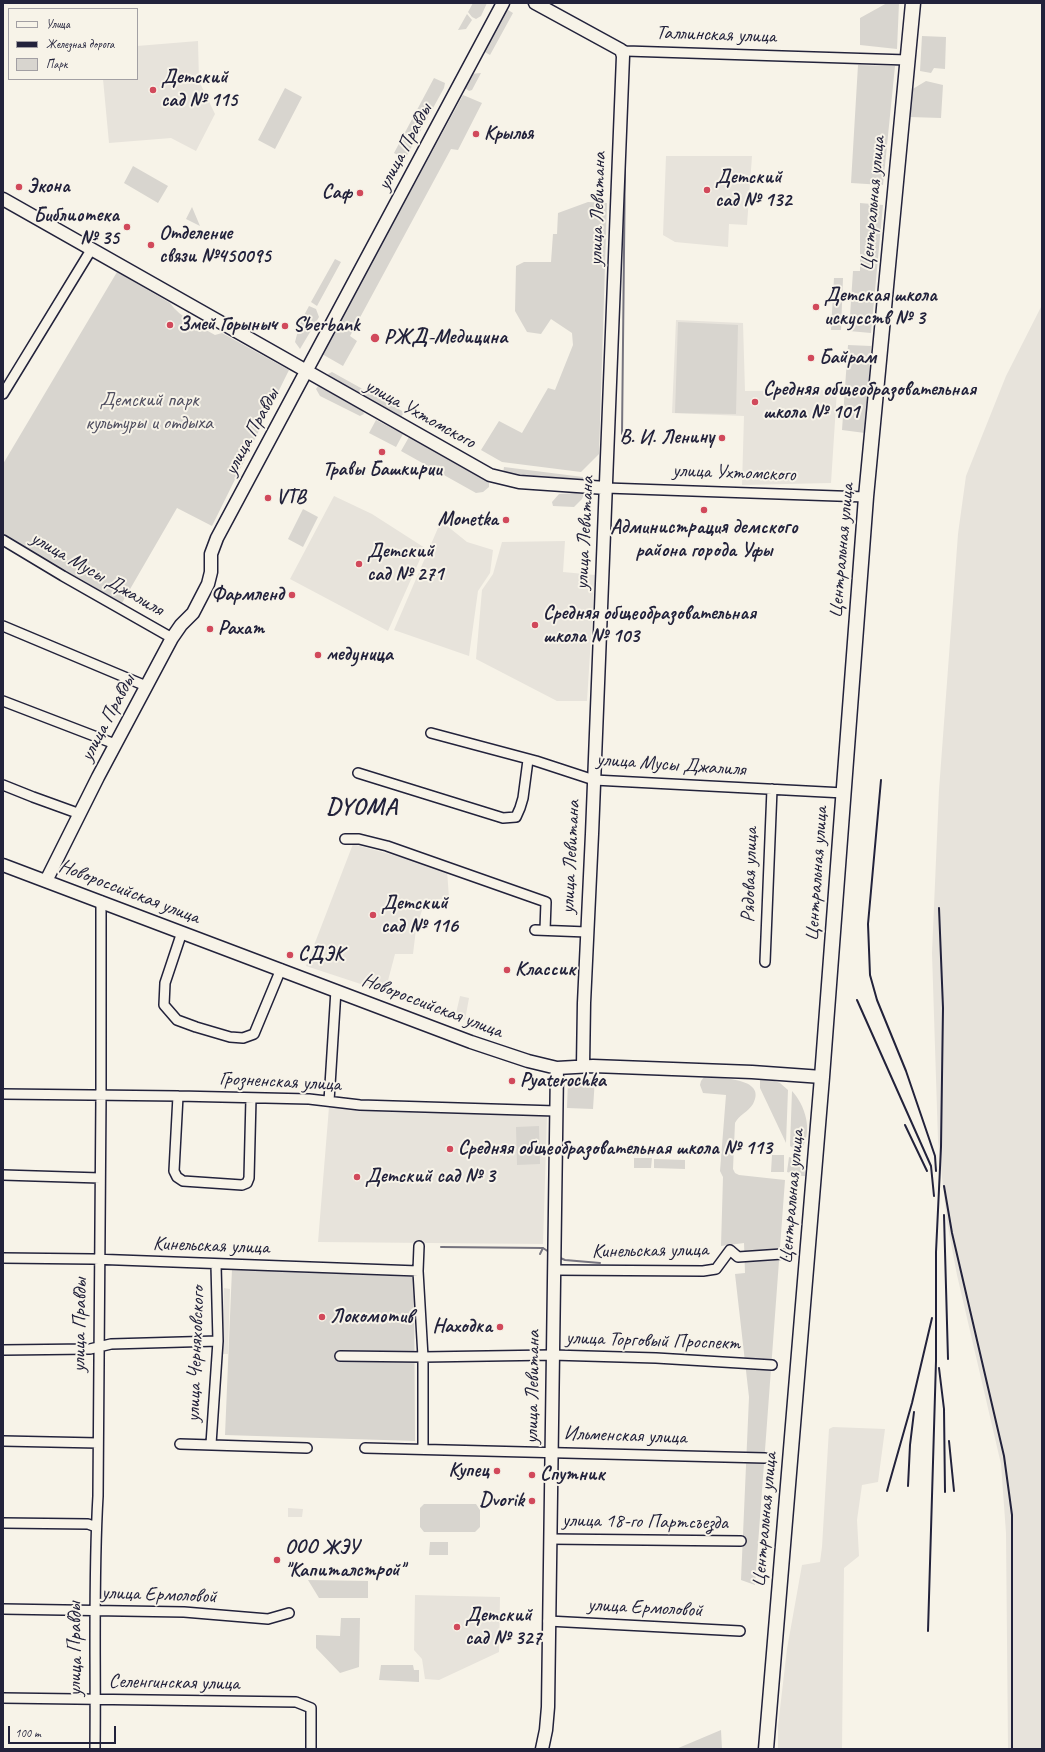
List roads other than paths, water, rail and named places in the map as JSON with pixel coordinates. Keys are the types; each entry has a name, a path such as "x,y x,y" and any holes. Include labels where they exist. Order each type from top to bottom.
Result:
{"main road":[{"name":"Центральная улица","path":"766,1749 822,1077 866,497 913,3"}],"street":[{"name":"улица Правды","path":"46,881 115,744 172,638 193,613 200,600 210,578 211,554 217,538 503,3"},
{"name":"Таллинская улица","path":"535,3 626,52 907,60"},
{"name":"улица Левитана","path":"583,1066 587,932 623,56 621,50"},
{"name":"улица Ухтомского","path":"3,199 91,250 288,359 307,372 490,475 519,482 606,488 866,497"},
{"path":"3,394 91,250"},
{"name":"улица Мусы Джалиля","path":"3,540 172,638"},
{"path":"3,626 146,686"},
{"path":"3,701 115,744"},
{"name":"улица Мусы Джалиля","path":"431,733 594,780 844,793"},
{"path":"358,773 503,818 516,817 520,808 528,760"},
{"path":"3,785 80,814"},
{"name":"Рядовая улица","path":"765,962 772,789"},
{"path":"344,839 359,839 387,846 546,902 540,930 587,932"},
{"name":"Новороссийская улица","path":"4,869 46,881 471,1042 528,1061 557,1068 583,1066 752,1072 822,1077"},
{"name":"улица Правды","path":"95,1749 96,1700 94,1611 98,1443 101,902"},
{"path":"182,932 165,983 164,1005 177,1020 230,1037 243,1038 254,1034 281,969"},
{"path":"329,1101 336,990"},
{"name":"улица Левитана","path":"542,1749 546,1730 548,1707 550,1452 557,1068"},
{"name":"Грозненская улица","path":"3,1094 251,1098 329,1101 360,1105 556,1111"},
{"path":"178,1096 174,1171 177,1178 183,1181 242,1185 247,1183 249,1178 251,1098"},
{"path":"3,1175 100,1178"},
{"path":"419,1246 418,1271 423,1358 423,1448"},
{"name":"Кинельская улица","path":"554,1270 703,1271 716,1269 730,1250 738,1257 782,1254"},
{"name":"Кинельская улица","path":"3,1258 418,1271"},
{"name":"улица Черняховского","path":"211,1444 218,1342 216,1264"},
{"path":"3,1350 90,1349 111,1344 218,1342"},
{"name":"улица Торговый Проспект","path":"340,1356 423,1358 552,1355 656,1358 772,1365"},
{"path":"3,1441 98,1443"},
{"path":"180,1444 307,1448"},
{"name":"Ильменская улица","path":"365,1448 423,1448 765,1458"},
{"path":"3,1523 88,1524 96,1527"},
{"name":"улица 18-го Партсъезда","path":"550,1539 741,1541"},
{"name":"улица Ермоловой","path":"3,1609 184,1612 268,1619 289,1613"},
{"name":"улица Ермоловой","path":"548,1621 740,1631"},
{"name":"Селенгинская улица","path":"3,1698 296,1702 311,1708 311,1749"}],"waterway":[{"path":"622,434 625,161"},
{"path":"441,1247 543,1248 549,1252"},
{"path":"540,1254 543,1248"},
{"path":"558,1257 565,1260 600,1263"}],"railway":[{"path":"881,780 868,924 870,975 877,1000 906,1071 935,1156 936,1171"},
{"path":"928,1631 936,1361 936,1252 941,1147 943,1008 939,908"},
{"path":"857,1000 931,1166 934,1196"},
{"path":"905,1125 927,1171"},
{"path":"944,1186 952,1233 1004,1456 1012,1515 1012,1749"},
{"path":"944,1215 948,1359"},
{"path":"887,1491 912,1403 932,1318"},
{"path":"939,1368 944,1409 945,1492"},
{"path":"908,1486 910,1445 914,1412"},
{"path":"949,1441 954,1491"}],"place":[{"name":"Детский сад № 115","path":"153,90"},
{"name":"Крылья","path":"476,134"},
{"name":"Экона","path":"19,187"},
{"name":"Детский сад № 132","path":"707,190"},
{"name":"Саф","path":"360,193"},
{"name":"Библиотека № 35","path":"127,227"},
{"name":"Отделение связи №450095","path":"151,245"},
{"name":"Детская школа искусств № 3","path":"816,307"},
{"name":"Змей Горыныч","path":"170,325"},
{"name":"Sberbank","path":"285,326"},
{"name":"РЖД-Медицина","path":"375,338"},
{"name":"Байрам","path":"811,358"},
{"name":"Средняя общеобразовательная школа № 101","path":"755,402"},
{"name":"В. И. Ленину","path":"722,438"},
{"name":"Травы Башкирии","path":"382,452"},
{"name":"VTB","path":"268,498"},
{"name":"Администрация демского района города Уфы","path":"704,510"},
{"name":"Monetka","path":"506,520"},
{"name":"Детский сад № 271","path":"359,564"},
{"name":"Фармленд","path":"292,595"},
{"name":"Средняя общеобразовательная школа № 103","path":"535,625"},
{"name":"Рахат","path":"210,629"},
{"name":"медуница","path":"318,655"},
{"name":"Детский сад № 116","path":"373,915"},
{"name":"СДЭК","path":"290,955"},
{"name":"Классик","path":"507,970"},
{"name":"Pyaterochka","path":"512,1081"},
{"name":"Средняя общеобразовательная школа № 113","path":"450,1149"},
{"name":"Детский сад № 3","path":"357,1177"},
{"name":"Локомотив","path":"322,1317"},
{"name":"Находка","path":"500,1327"},
{"name":"Купец","path":"497,1471"},
{"name":"Спутник","path":"532,1475"},
{"name":"Dvorik","path":"532,1501"},
{"name":"ООО ЖЭУ \"Капиталстрой\"","path":"277,1560"},
{"name":"Детский сад № 327","path":"457,1627"}],"district":[{"name":"DYOMA","path":"362,808"}],"park label":[{"name":"Демский парк культуры и отдыха","path":"149,412"}]}
